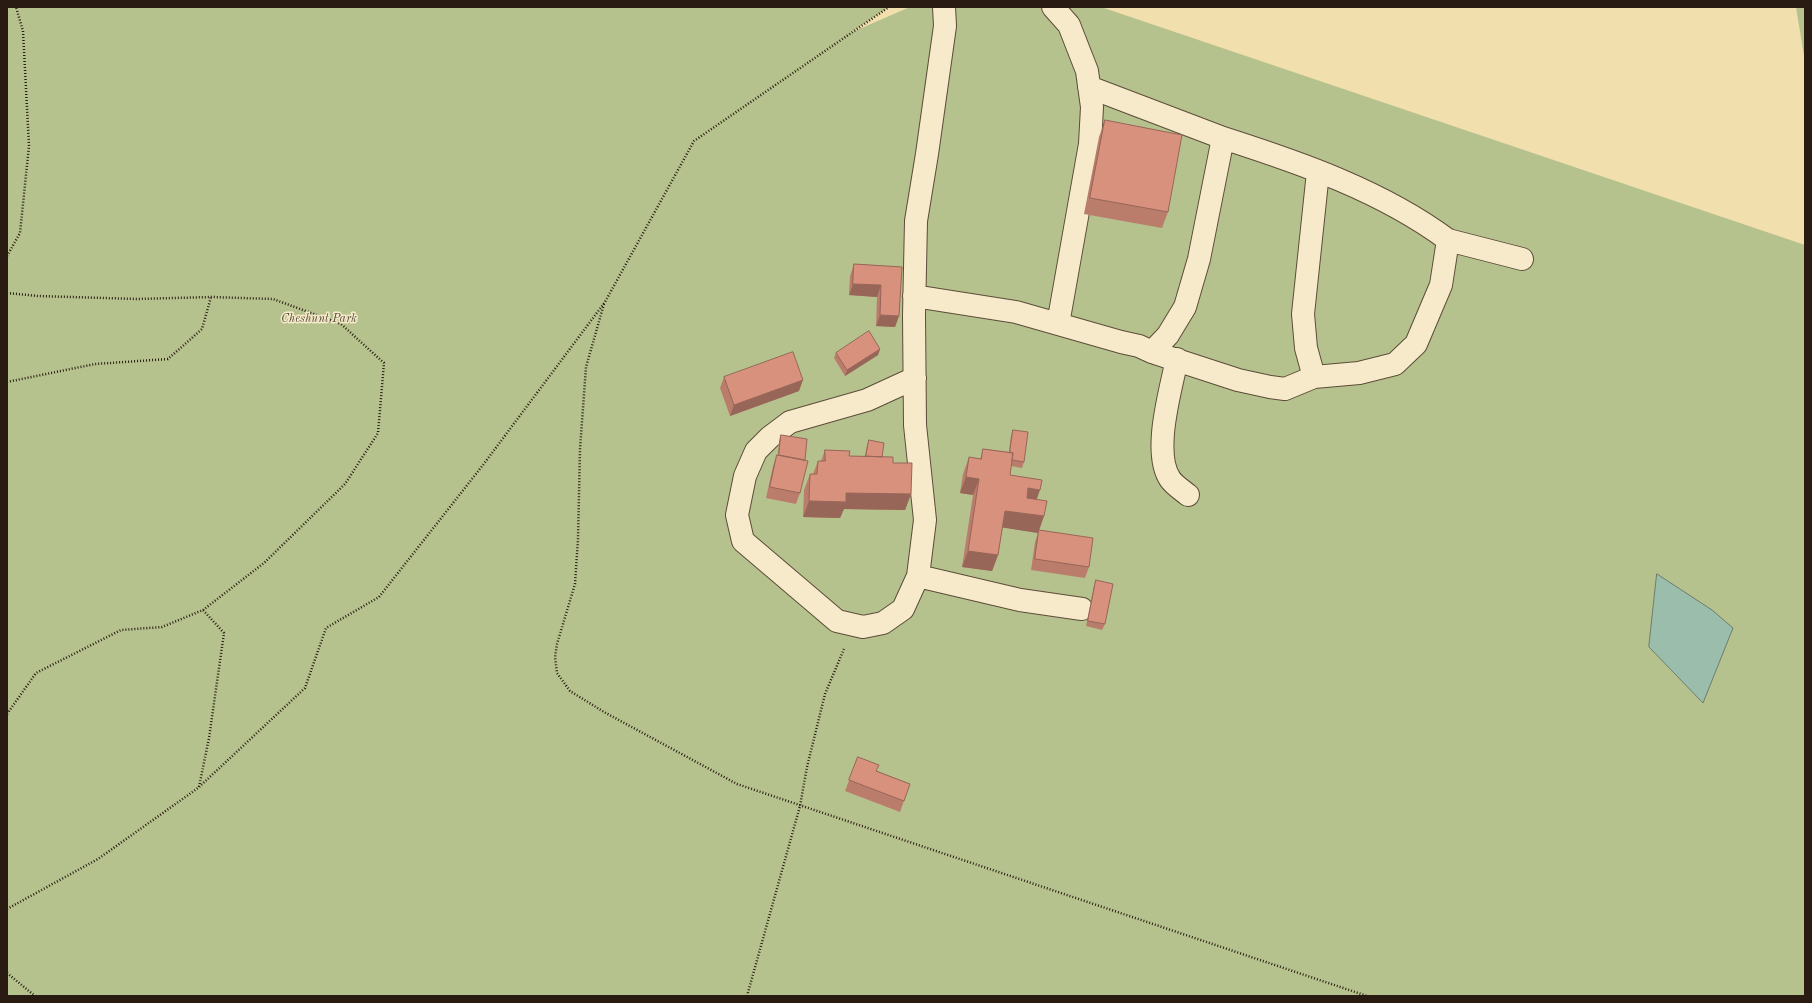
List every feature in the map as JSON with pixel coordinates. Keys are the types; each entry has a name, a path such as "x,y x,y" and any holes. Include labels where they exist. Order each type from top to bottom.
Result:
{"lane":[{"path":"915,378 867,400 790,422 770,437 756,451 745,476 737,515 743,541 837,621 863,627 883,623 903,609 918,576 925,520 915,425 915,378 914,296 916,221 927,154 944,26 944,7"},
{"path":"1053,7 1069,25 1087,72 1092,107 1090,144 1058,324"},
{"path":"1089,88 1223,138 1292,160 1366,192 1424,222 1448,240 1522,259"},
{"path":"1152,352 1168,335 1185,307 1199,259 1223,138"},
{"path":"1314,377 1306,348 1303,314 1318,172"},
{"path":"914,296 1016,312 1139,346 1152,352 1238,380 1285,389 1314,377 1359,373 1395,364 1416,344 1441,285 1448,240"},
{"path":"1177,359 1163,431 1162,453 1170,479 1188,495"},
{"path":"918,576 1020,600 1082,609"}],"path":[{"path":"7,256 20,233 29,146 23,31 16,7"},
{"path":"7,910 98,859 198,788 305,688 326,628 379,597 483,465 605,302 694,141 889,7"},
{"path":"7,293 38,296 137,299 211,297 273,300 341,324 384,363 378,433 345,484 264,563 203,610 162,627 121,630 36,673 7,714"},
{"path":"7,382 95,364 168,359 202,329 211,297"},
{"path":"605,302 586,367 580,449 578,539 575,584 557,644 555,657 557,672 570,691 604,712 738,784 1367,996"},
{"path":"198,788 209,738 224,633 203,610"},
{"path":"747,996 800,806 807,767 825,694 854,625"},
{"path":"7,973 35,996"}],"green space":[{"name":"Cheshunt Park","path":"7,7 889,7 850,33 910,7 1101,7 1805,245 1805,996 7,996"},
{"path":"1796,7 1805,7 1805,62"}],"shaded area":[{"path":"1657,574 1712,610 1733,628 1703,703 1649,647"}],"building":[{"path":"1105,120 1182,135 1168,212 1090,198"},
{"path":"854,264 902,267 899,316 880,315 881,285 853,284"},
{"path":"869,331 880,349 847,370 836,353"},
{"path":"793,352 803,380 734,405 724,377"},
{"path":"1013,430 1028,432 1024,462 1012,460 1013,453 1010,452"},
{"path":"781,435 807,439 805,460 779,455"},
{"path":"869,440 884,443 882,457 866,456"},
{"path":"983,449 1013,453 1010,475 1042,480 1040,490 1028,488 1027,498 1047,501 1044,516 1005,511 998,555 968,551 979,479 966,477 969,457 981,459"},
{"path":"825,450 850,451 849,456 893,457 893,463 912,463 911,494 846,493 846,502 809,501 810,474 817,474 818,461 825,461"},
{"path":"777,455 808,461 800,493 770,487"},
{"path":"1039,530 1093,538 1089,567 1035,559"},
{"path":"1096,580 1113,584 1105,624 1088,621"},
{"path":"858,757 879,765 876,771 910,784 904,801 849,780"}]}
